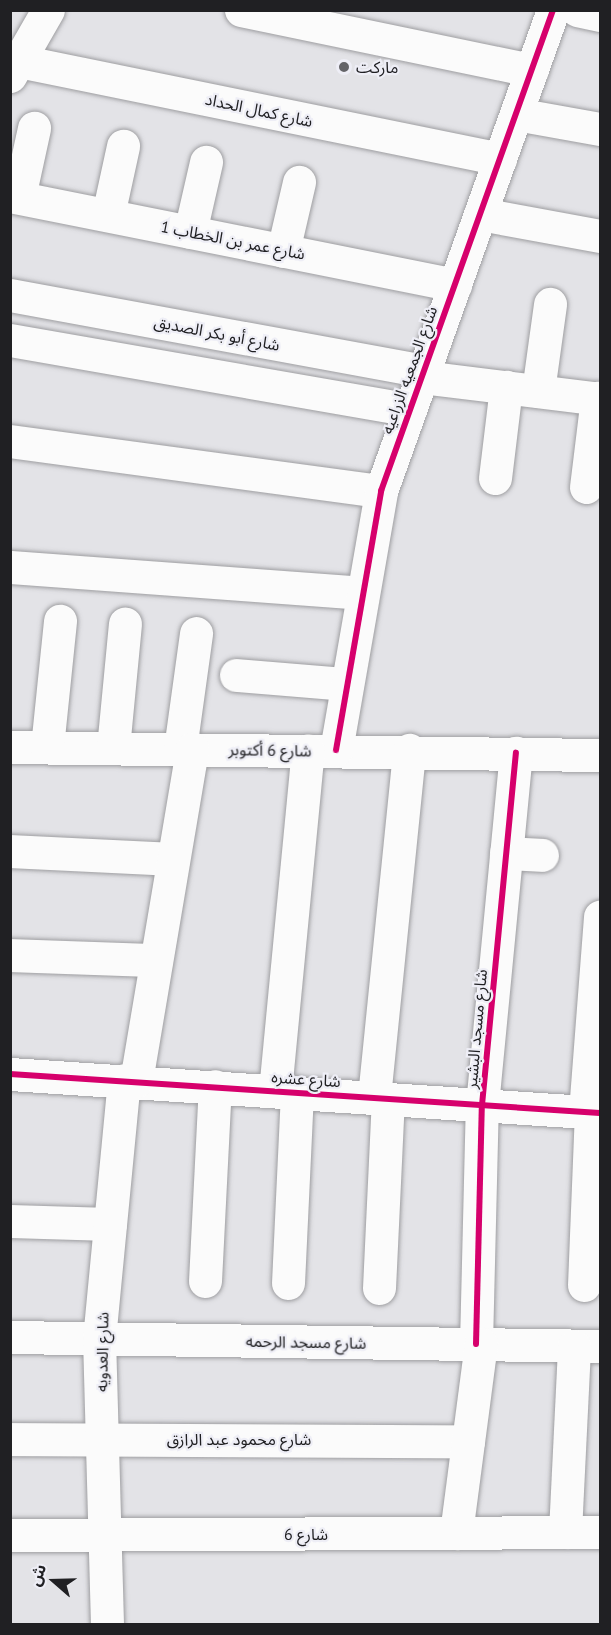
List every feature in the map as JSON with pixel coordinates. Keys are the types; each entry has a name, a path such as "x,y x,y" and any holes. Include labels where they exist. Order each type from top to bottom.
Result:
{"street":[{"path":"15,68 48,10"},
{"path":"241,10 532,70"},
{"name":"شارع الجمعيه الزراعيه","path":"322,751 346,684 381,491 553,10"},
{"path":"577,10 600,15"},
{"name":"شارع كمال الحداد","path":"15,68 500,159"},
{"path":"516,114 600,129"},
{"path":"15,196 33,128"},
{"path":"108,215 123,146"},
{"path":"190,232 206,162"},
{"path":"283,250 299,182"},
{"name":"شارع عمر بن الخطاب 1","path":"15,196 455,285"},
{"path":"480,214 600,236"},
{"name":"شارع أبو بكر الصديق","path":"10,295 423,374 599,399"},
{"path":"538,391 550,304"},
{"path":"10,340 410,410"},
{"path":"495,478 506,387"},
{"path":"586,487 599,399"},
{"path":"10,441 381,491"},
{"path":"10,567 361,593"},
{"path":"47,747 60,621"},
{"path":"113,748 125,624"},
{"name":"شارع العدويه","path":"107,1624 99,1338 110,1224 130,1080 156,960 173,859 196,633"},
{"path":"236,675 346,684"},
{"name":"شارع 6 أكتوبر","path":"10,747 409,750 600,755"},
{"path":"379,1288 381,1098 409,750"},
{"path":"288,1283 286,1091 322,751"},
{"name":"شارع مسجد البشير","path":"456,1533 479,1344 482,1105 516,753"},
{"path":"10,852 173,859"},
{"path":"506,853 542,855"},
{"path":"584,1285 600,916"},
{"path":"10,955 156,960"},
{"name":"شارع عشره","path":"10,1074 130,1080 592,1113"},
{"path":"205,1281 214,1086"},
{"path":"10,1221 110,1224"},
{"name":"شارع مسجد الرحمه","path":"10,1337 587,1346"},
{"path":"565,1532 587,1346"},
{"name":"شارع محمود عبد الرازق","path":"10,1439 468,1441"},
{"name":"شارع 6","path":"10,1535 600,1532"}],"cycle path":[{"path":"336,750 381,491 553,10"},
{"path":"476,1344 482,1105 516,753"},
{"path":"10,1074 600,1113"}],"place":[{"name":"ماركت","path":"344,67"}]}
